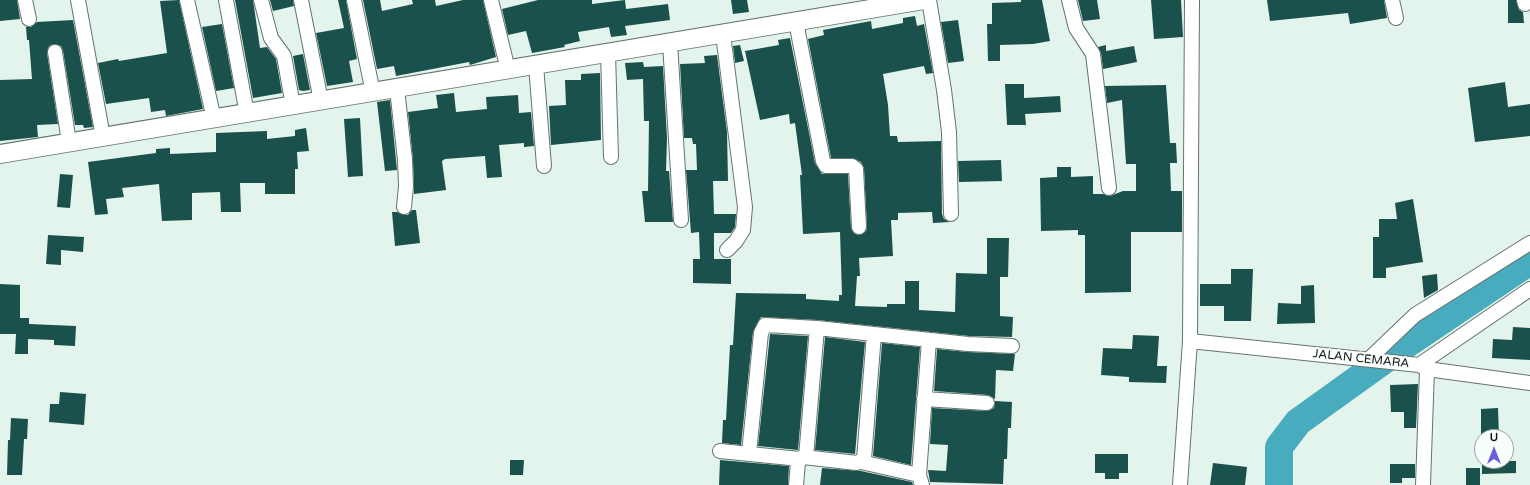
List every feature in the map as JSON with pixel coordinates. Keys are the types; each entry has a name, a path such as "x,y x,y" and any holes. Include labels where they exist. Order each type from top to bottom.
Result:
{"street":[{"path":"25,0 29,19"},
{"path":"78,0 103,137"},
{"path":"187,0 214,119"},
{"path":"226,0 246,114"},
{"path":"262,0 271,38 284,56 293,106"},
{"path":"301,0 321,101"},
{"path":"354,0 373,93"},
{"path":"491,0 508,70"},
{"path":"0,154 924,0"},
{"path":"929,0 944,90 949,132 951,214"},
{"path":"1069,0 1076,28 1093,54 1109,188"},
{"path":"1180,485 1190,341 1192,0"},
{"path":"1392,0 1396,18"},
{"path":"796,22 822,161 826,166 852,166 856,169 859,227"},
{"path":"723,34 745,207 743,230 736,241 727,250"},
{"path":"670,43 681,220"},
{"path":"55,52 69,142"},
{"path":"608,53 611,157"},
{"path":"536,65 544,166"},
{"path":"397,89 405,160 406,186 404,207"},
{"path":"1372,360 1415,315 1530,243"},
{"path":"1423,485 1423,367 1530,289"},
{"path":"750,453 762,328 770,324 929,340 1012,346"},
{"path":"796,485 803,458 817,328"},
{"path":"861,462 864,459 874,334"},
{"path":"720,451 857,463 861,462 920,480 924,399 929,340"},
{"name":"JALAN CEMARA","path":"1190,341 1372,360 1530,383"},
{"path":"924,399 987,403"}],"building":[{"path":"0,0 17,0 20,19 0,21"},
{"path":"179,0 203,109 166,116 165,110 151,112 149,98 106,104 98,63 167,53 160,1"},
{"path":"235,0 253,0 260,48 267,47 276,59 282,93 253,98"},
{"path":"270,0 293,0 294,6 273,11"},
{"path":"338,0 346,0 357,59 349,61 353,82 327,86 316,33 344,28"},
{"path":"363,0 380,0 382,11 413,4 412,0 435,0 436,6 463,0 483,0 496,57 470,65 469,62 396,76 394,66 377,69"},
{"path":"538,0 592,0 592,4 625,0 626,9 668,4 670,20 625,26 627,35 611,37 609,27 578,32 580,41 564,45 565,47 532,53 526,31 508,35 502,9"},
{"path":"731,0 747,0 749,12 733,14"},
{"path":"1021,0 1042,0 1050,41 1033,44 1000,45 1000,61 988,61 987,24 992,24 992,3 1021,2"},
{"path":"1078,0 1097,0 1100,19 1083,21"},
{"path":"1151,0 1181,0 1183,37 1154,39"},
{"path":"1267,0 1384,0 1387,18 1350,24 1348,13 1270,21"},
{"path":"1508,0 1516,0 1519,10 1523,12 1524,23 1508,23"},
{"path":"915,16 917,26 924,24 933,73 926,74 924,66 883,74 888,105 890,136 897,136 898,142 941,141 942,214 944,219 950,222 933,223 932,212 898,213 898,220 891,220 893,256 859,258 860,276 857,276 855,306 887,307 887,304 905,304 905,281 919,281 919,310 955,312 956,273 987,274 987,238 1009,238 1008,277 1000,277 1000,316 1013,317 1012,337 969,336 817,320 761,317 753,332 741,445 722,443 723,420 726,420 730,345 733,345 736,293 806,294 806,299 839,301 839,295 842,295 840,232 803,234 800,175 802,175 795,123 790,124 789,114 760,120 745,51 779,45 778,40 790,38 815,163 822,174 848,174 851,228 855,234 860,235 866,231 867,227 864,168 861,162 852,158 831,158 808,39 824,35 823,30 871,21 872,29 903,23 903,18"},
{"path":"73,20 93,127 84,128 83,125 75,125 63,51 61,46 54,44 49,46 47,53 58,124 37,125 38,137 0,141 0,80 32,79 29,40 27,40 26,27 31,27 37,22"},
{"path":"958,20 964,61 948,63 941,22"},
{"path":"222,24 234,88 216,91 202,27"},
{"path":"740,45 744,61 735,63 733,46"},
{"path":"1106,45 1106,51 1134,46 1137,62 1103,69 1101,53 1098,47"},
{"path":"303,54 310,90 303,91 299,90 293,56"},
{"path":"717,55 727,132 728,181 713,181 714,214 736,214 735,227 731,233 714,233 714,259 731,259 731,284 693,283 693,259 700,259 699,232 691,233 686,170 697,170 696,144 693,144 692,138 684,138 680,64 705,63 704,56"},
{"path":"643,62 644,67 663,66 667,138 666,171 669,171 673,222 645,222 642,191 648,191 649,121 644,121 643,79 627,80 625,63"},
{"path":"600,73 601,140 551,145 549,106 566,105 565,80 581,80 581,74"},
{"path":"1505,82 1508,107 1530,104 1530,136 1475,142 1468,88"},
{"path":"1005,84 1024,84 1024,98 1060,96 1061,112 1025,114 1026,125 1007,125"},
{"path":"1166,85 1170,143 1176,143 1177,163 1170,163 1171,191 1182,191 1182,232 1131,232 1131,292 1085,293 1085,235 1078,235 1078,230 1041,231 1040,178 1057,177 1057,167 1071,167 1071,177 1093,176 1093,194 1110,196 1123,191 1136,191 1136,164 1126,164 1122,100 1107,103 1105,86"},
{"path":"454,93 456,112 487,109 486,97 518,95 519,113 531,112 534,146 524,147 524,143 499,145 502,177 487,178 485,156 445,159 442,161 446,190 414,194 413,160 408,112 438,108 436,95"},
{"path":"390,100 397,170 385,171 377,102"},
{"path":"360,118 363,176 348,177 344,119"},
{"path":"306,128 309,151 297,152 298,169 295,169 295,194 265,194 265,183 240,183 241,212 221,212 220,192 192,193 192,220 162,221 159,184 122,188 124,197 106,199 108,214 95,215 88,162 156,153 156,149 170,148 170,154 216,152 216,133 267,131 267,139 295,136 295,130"},
{"path":"1001,160 1002,181 959,182 958,161"},
{"path":"60,174 73,175 70,208 57,207"},
{"path":"1413,199 1423,262 1386,268 1386,278 1373,278 1373,237 1379,237 1379,219 1397,219 1395,203"},
{"path":"412,210 416,210 420,243 395,246 392,212 408,215"},
{"path":"48,235 84,237 83,252 61,250 61,265 46,264"},
{"path":"1231,269 1253,269 1251,321 1224,321 1224,306 1200,306 1200,284 1231,284"},
{"path":"1437,274 1438,290 1424,298 1422,276"},
{"path":"0,284 20,285 20,318 29,318 29,324 76,326 75,346 54,345 54,340 28,339 28,354 15,354 16,334 0,334"},
{"path":"1314,285 1315,323 1277,324 1278,303 1301,304 1301,286"},
{"path":"1513,327 1530,328 1530,360 1492,358 1493,339 1512,340"},
{"path":"770,334 808,336 798,450 758,446"},
{"path":"1133,335 1159,336 1157,366 1167,366 1166,383 1129,382 1129,377 1101,375 1103,348 1132,349"},
{"path":"825,337 865,342 855,454 815,450"},
{"path":"882,343 920,347 911,465 873,456"},
{"path":"937,349 1015,354 1013,371 996,370 995,399 988,395 934,391"},
{"path":"1418,384 1416,428 1404,428 1404,412 1391,412 1390,385"},
{"path":"60,392 86,394 84,425 49,422 50,404 59,404"},
{"path":"995,401 1012,402 1011,428 1008,428 1007,459 1004,459 1003,484 930,482 928,470 946,471 948,445 930,444 932,408 987,411 994,408"},
{"path":"1498,408 1499,429 1481,429 1481,409"},
{"path":"11,418 28,419 27,439 24,439 22,475 7,475 8,440 10,440"},
{"path":"1095,454 1128,454 1128,473 1119,473 1119,479 1105,479 1105,473 1095,473"},
{"path":"510,460 524,460 523,475 510,475"},
{"path":"720,460 789,466 788,485 719,485"},
{"path":"1514,461 1516,461 1516,473 1482,474 1482,469 1514,469"},
{"path":"1213,463 1247,467 1245,485 1210,485"},
{"path":"1390,464 1415,464 1415,478 1402,478 1402,483 1390,483"},
{"path":"822,468 861,471 912,482 913,485 820,485"},
{"path":"1466,468 1480,469 1480,485 1466,485"}],"waterway":[{"path":"1279,485 1279,447 1298,422 1401,348 1530,261"}]}
